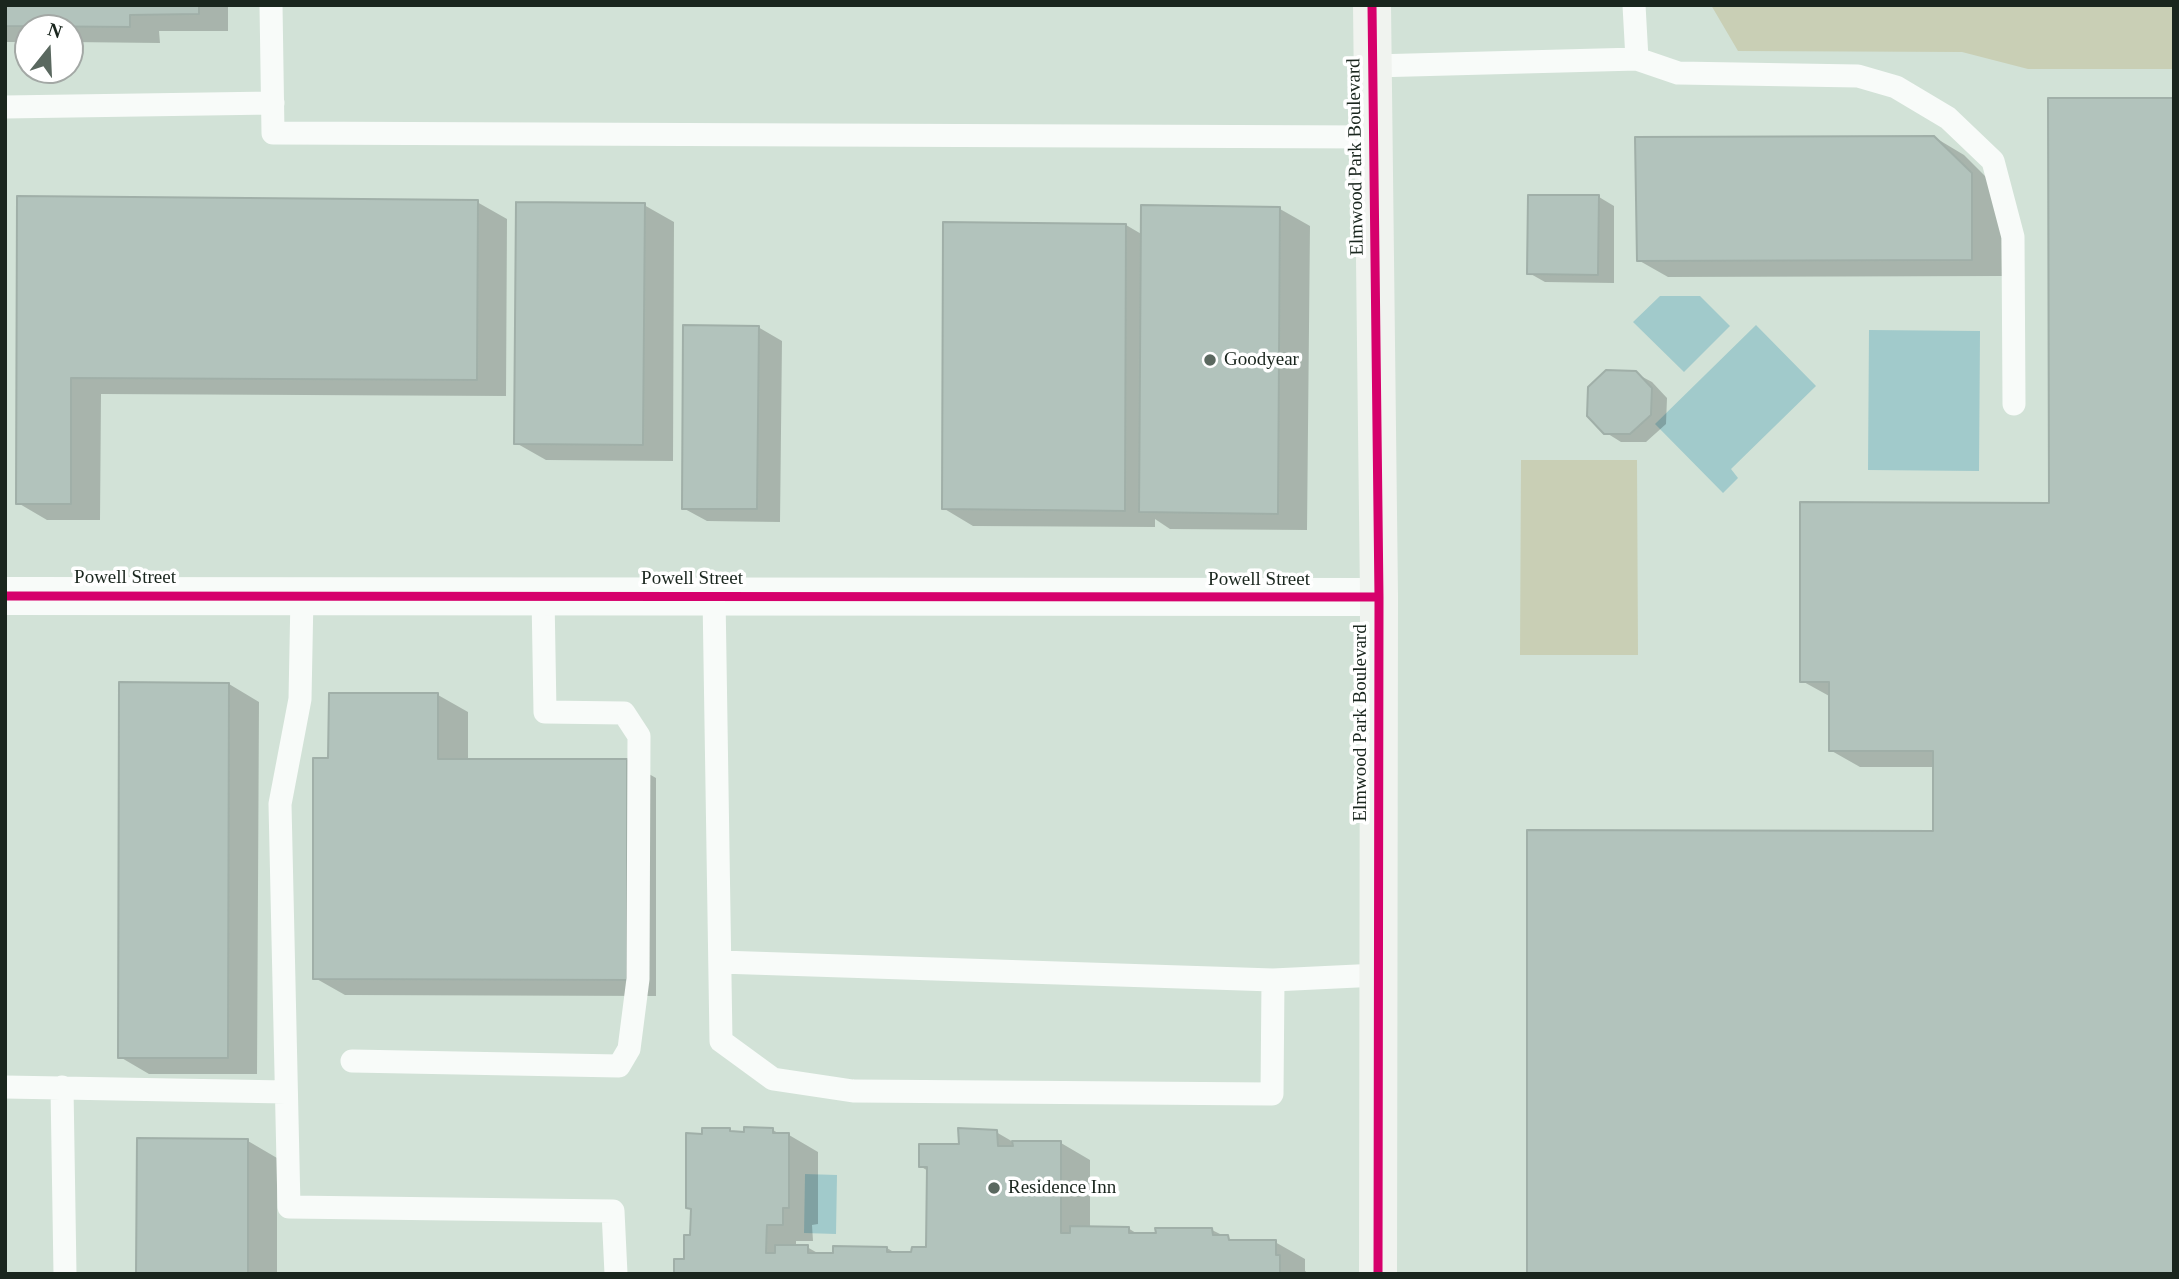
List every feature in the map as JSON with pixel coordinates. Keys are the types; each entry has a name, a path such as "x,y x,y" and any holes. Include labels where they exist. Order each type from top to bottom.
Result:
{"street":[{"name":"Elmwood Park Boulevard","path":"1372,5 1379,597 1378,1274"},
{"name":"Powell Street","path":"5,596 1379,597"}],"lane":[{"path":"271,5 273,133 1373,137"},
{"path":"1634,5 1637,59"},
{"path":"1373,66 1637,59 1678,73 1858,76 1896,87 1948,118 1993,161 2013,237 2014,404"},
{"path":"5,107 273,103"},
{"path":"302,596 300,699 280,804 289,1207 612,1211 616,1274"},
{"path":"352,1061 619,1066 629,1049 638,979 639,736 624,713 545,712 543,596"},
{"path":"714,597 721,1041 774,1080 853,1091 1272,1094 1273,980"},
{"path":"720,962 1273,980 1378,975"},
{"path":"5,1087 286,1092"},
{"path":"62,1087 65,1274"}],"green space":[{"path":"1711,5 2174,5 2174,69 2028,69 1962,52 1738,51"},
{"path":"1521,460 1637,460 1638,655 1520,655"}],"water":[{"path":"1660,296 1700,296 1730,326 1684,372 1633,322"},
{"path":"1756,325 1816,386 1731,469 1738,478 1723,493 1655,424"},
{"path":"1869,330 1980,331 1979,471 1868,470"},
{"path":"805,1174 837,1175 836,1234 804,1233"}],"building":[{"path":"5,5 199,5 199,14 130,15 130,27 84,27 84,14 14,14 14,26 5,26"},
{"path":"2048,98 2174,98 2174,1274 1527,1274 1527,830 1933,831 1933,751 1829,751 1829,682 1800,682 1800,502 2049,503"},
{"path":"1934,136 1972,173 1972,260 1637,261 1635,137"},
{"path":"1528,195 1599,195 1598,275 1527,274"},
{"path":"17,196 478,200 477,380 71,378 71,504 16,504"},
{"path":"516,202 645,203 643,445 514,444"},
{"name":"Goodyear","path":"1141,205 1280,207 1278,514 1139,512"},
{"path":"943,222 1126,224 1125,511 942,509"},
{"path":"683,325 759,326 757,509 682,509"},
{"path":"1606,370 1636,371 1652,388 1651,415 1630,434 1604,434 1587,416 1588,387"},
{"path":"119,682 229,683 228,1058 118,1058"},
{"path":"329,693 438,693 438,759 627,759 627,980 313,979 313,758 328,758"},
{"name":"Residence Inn","path":"744,1127 773,1128 773,1133 789,1133 789,1208 783,1208 783,1225 767,1225 766,1253 775,1253 775,1245 808,1245 808,1253 833,1253 833,1246 887,1247 887,1252 911,1252 912,1247 926,1247 927,1167 919,1167 919,1144 959,1144 958,1128 997,1130 998,1146 1013,1146 1012,1141 1061,1141 1061,1233 1070,1233 1070,1226 1129,1227 1129,1233 1156,1233 1155,1228 1212,1228 1213,1235 1228,1235 1229,1240 1276,1240 1276,1255 1280,1255 1280,1274 674,1274 674,1259 684,1259 684,1235 690,1235 691,1209 686,1208 686,1133 702,1134 702,1128 730,1128 730,1131 744,1132"},
{"path":"137,1138 248,1139 248,1274 136,1274"}],"cycle path":[{"path":"1372,5 1379,597 1378,1274"},
{"path":"5,596 1379,597"}],"place":[{"name":"Goodyear","path":"1210,360"},
{"name":"Residence Inn","path":"994,1188"}]}
